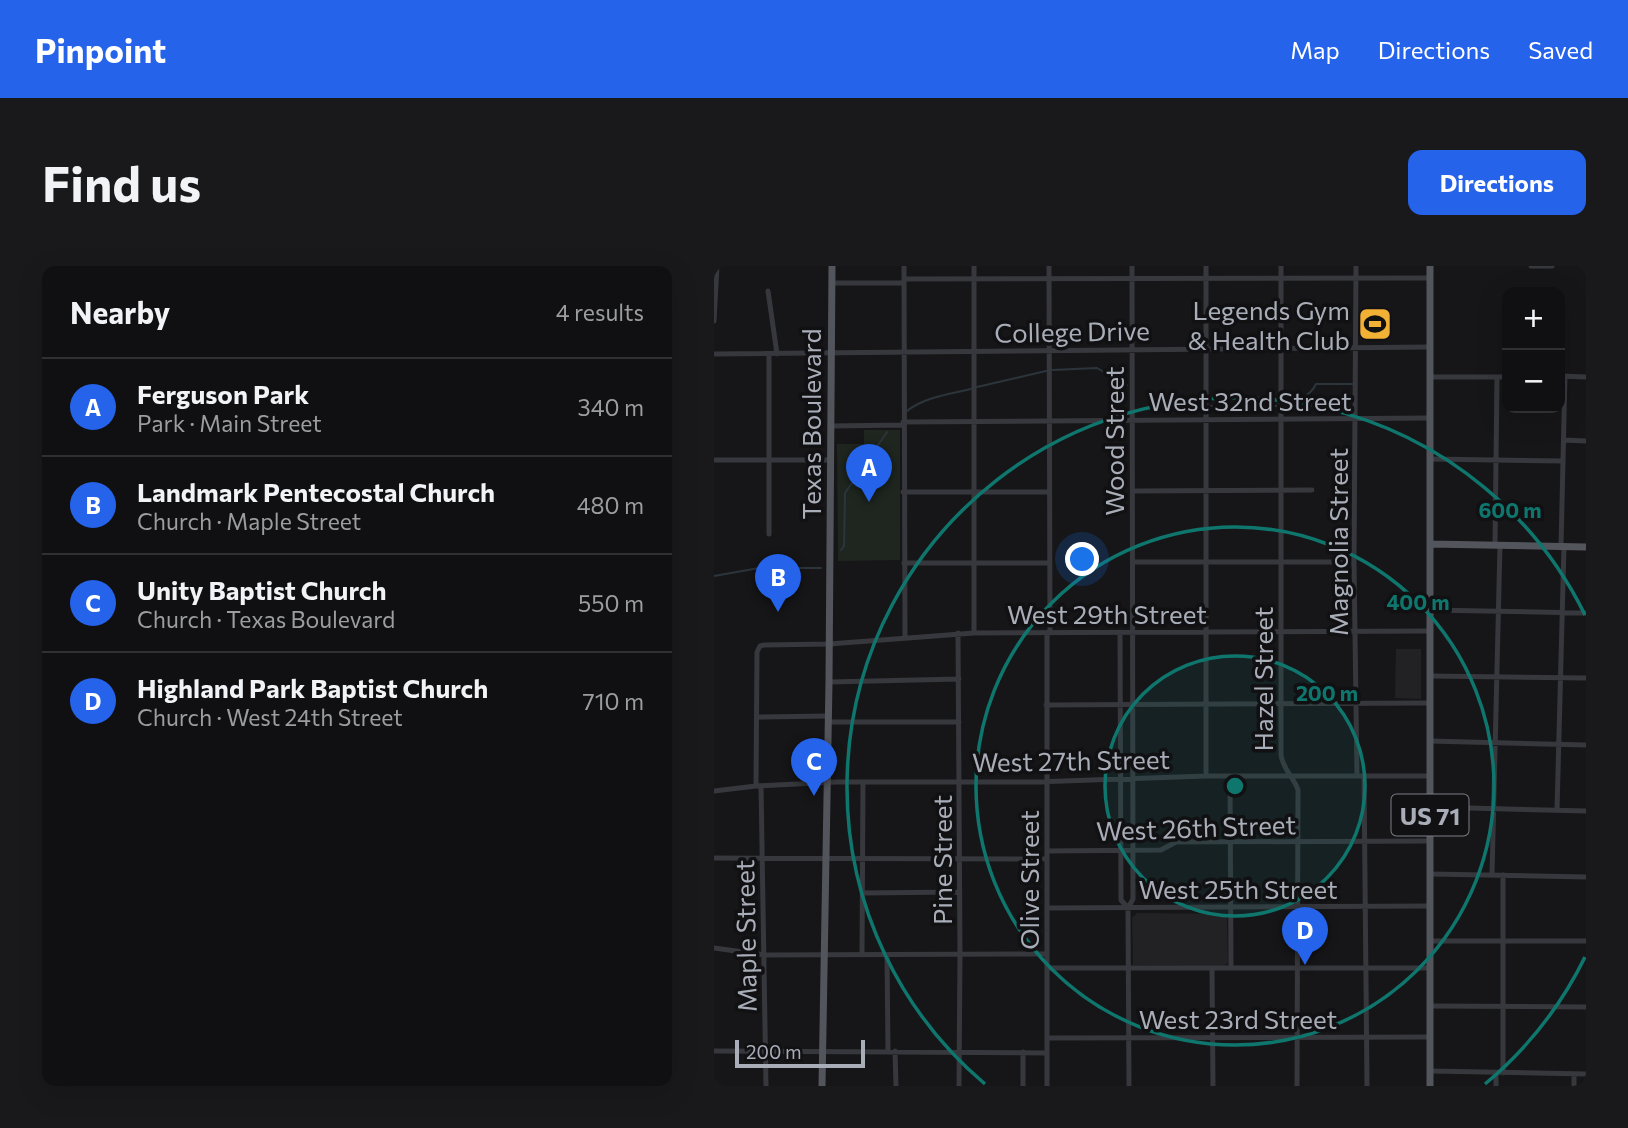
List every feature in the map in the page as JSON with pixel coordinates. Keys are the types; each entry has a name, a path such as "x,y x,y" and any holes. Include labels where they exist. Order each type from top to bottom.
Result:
{"main road":[{"name":"Texas Boulevard","path":"822,1086 832,266"},
{"name":"US 71","path":"1430,266 1430,1086"},
{"path":"1430,544 1586,547"}],"street":[{"path":"714,321 717,266"},
{"path":"904,266 902,353 905,637"},
{"path":"974,266 974,633"},
{"name":"Olive Street","path":"1047,1086 1049,266"},
{"name":"Wood Street","path":"1129,1086 1128,908 1133,900 1132,266"},
{"path":"1206,266 1206,776"},
{"name":"Hazel Street","path":"1281,266 1281,755 1284,768 1296,782 1298,790 1297,1086"},
{"name":"Magnolia Street","path":"1356,266 1354,562 1356,703 1365,841 1367,1086"},
{"path":"1531,266 1552,266"},
{"path":"832,284 974,279 1430,278"},
{"path":"768,291 777,354"},
{"name":"College Drive","path":"714,354 832,355 1430,347"},
{"path":"769,354 769,534"},
{"path":"1565,376 1586,377"},
{"path":"1430,377 1502,377"},
{"path":"1492,875 1499,611 1497,377"},
{"path":"1558,810 1563,413"},
{"name":"West 32nd Street","path":"831,426 974,421 1430,418"},
{"path":"1564,440 1586,441"},
{"path":"1430,459 1563,461"},
{"path":"714,460 831,460"},
{"path":"1133,491 1312,490"},
{"path":"903,492 1049,492"},
{"path":"1133,562 1354,562"},
{"path":"904,563 1049,563"},
{"path":"1430,610 1586,613"},
{"name":"West 29th Street","path":"784,645 958,633 1430,631"},
{"name":"Wood Street","path":"1120,632 1121,900 1128,908"},
{"name":"Pine Street","path":"958,633 959,1086"},
{"name":"Maple Street","path":"766,1086 764,858 757,717 758,649 764,645 784,645"},
{"path":"1430,676 1586,678"},
{"path":"829,682 958,679"},
{"path":"1046,705 1430,703"},
{"path":"757,717 959,722"},
{"path":"1430,741 1586,745"},
{"name":"West 27th Street","path":"714,791 759,786 863,782 1206,776 1430,776"},
{"path":"1230,776 1231,967"},
{"path":"862,955 863,782"},
{"path":"1430,807 1586,811"},
{"name":"West 26th Street","path":"1047,851 1161,850 1176,842 1430,841"},
{"path":"714,858 1047,859"},
{"path":"1430,874 1586,877"},
{"path":"1496,1086 1500,1073 1503,1007 1503,876"},
{"path":"863,893 959,892"},
{"name":"West 25th Street","path":"1047,908 1430,906"},
{"path":"1430,941 1586,941"},
{"path":"714,948 765,956 1047,954"},
{"path":"887,955 896,1086"},
{"path":"1047,968 1430,968"},
{"path":"1212,968 1213,1086"},
{"path":"1430,1006 1586,1007"},
{"name":"West 23rd Street","path":"1047,1038 1430,1037"},
{"path":"714,1052 1047,1053"},
{"path":"1023,1052 1023,1086"},
{"path":"1430,1071 1586,1074"},
{"path":"1574,1074 1574,1086"}],"shaded area":[{"path":"864,430 900,430 900,560 838,561 837,444 864,444"},
{"path":"1396,649 1421,649 1421,699 1395,698"},
{"path":"1137,913 1227,914 1228,963 1223,966 1133,965 1132,918"}],"waterway":[{"path":"1052,370 1097,368 1127,385"},
{"path":"977,387 1046,371"},
{"path":"1284,405 1306,395 1316,384 1352,384"},
{"path":"907,411 929,399 971,389"},
{"path":"1168,395 1193,406 1278,406"},
{"path":"841,550 844,546 845,493 887,432"},
{"path":"714,576 759,568 821,568"}],"place":[{"name":"Legends Gym & Health Club","path":"1375,324"},
{"name":"Ferguson Park","path":"869,502"},
{"name":"Landmark Pentecostal Church","path":"778,612"},
{"name":"Unity Baptist Church","path":"814,796"},
{"name":"Highland Park Baptist Church","path":"1305,965"}]}
